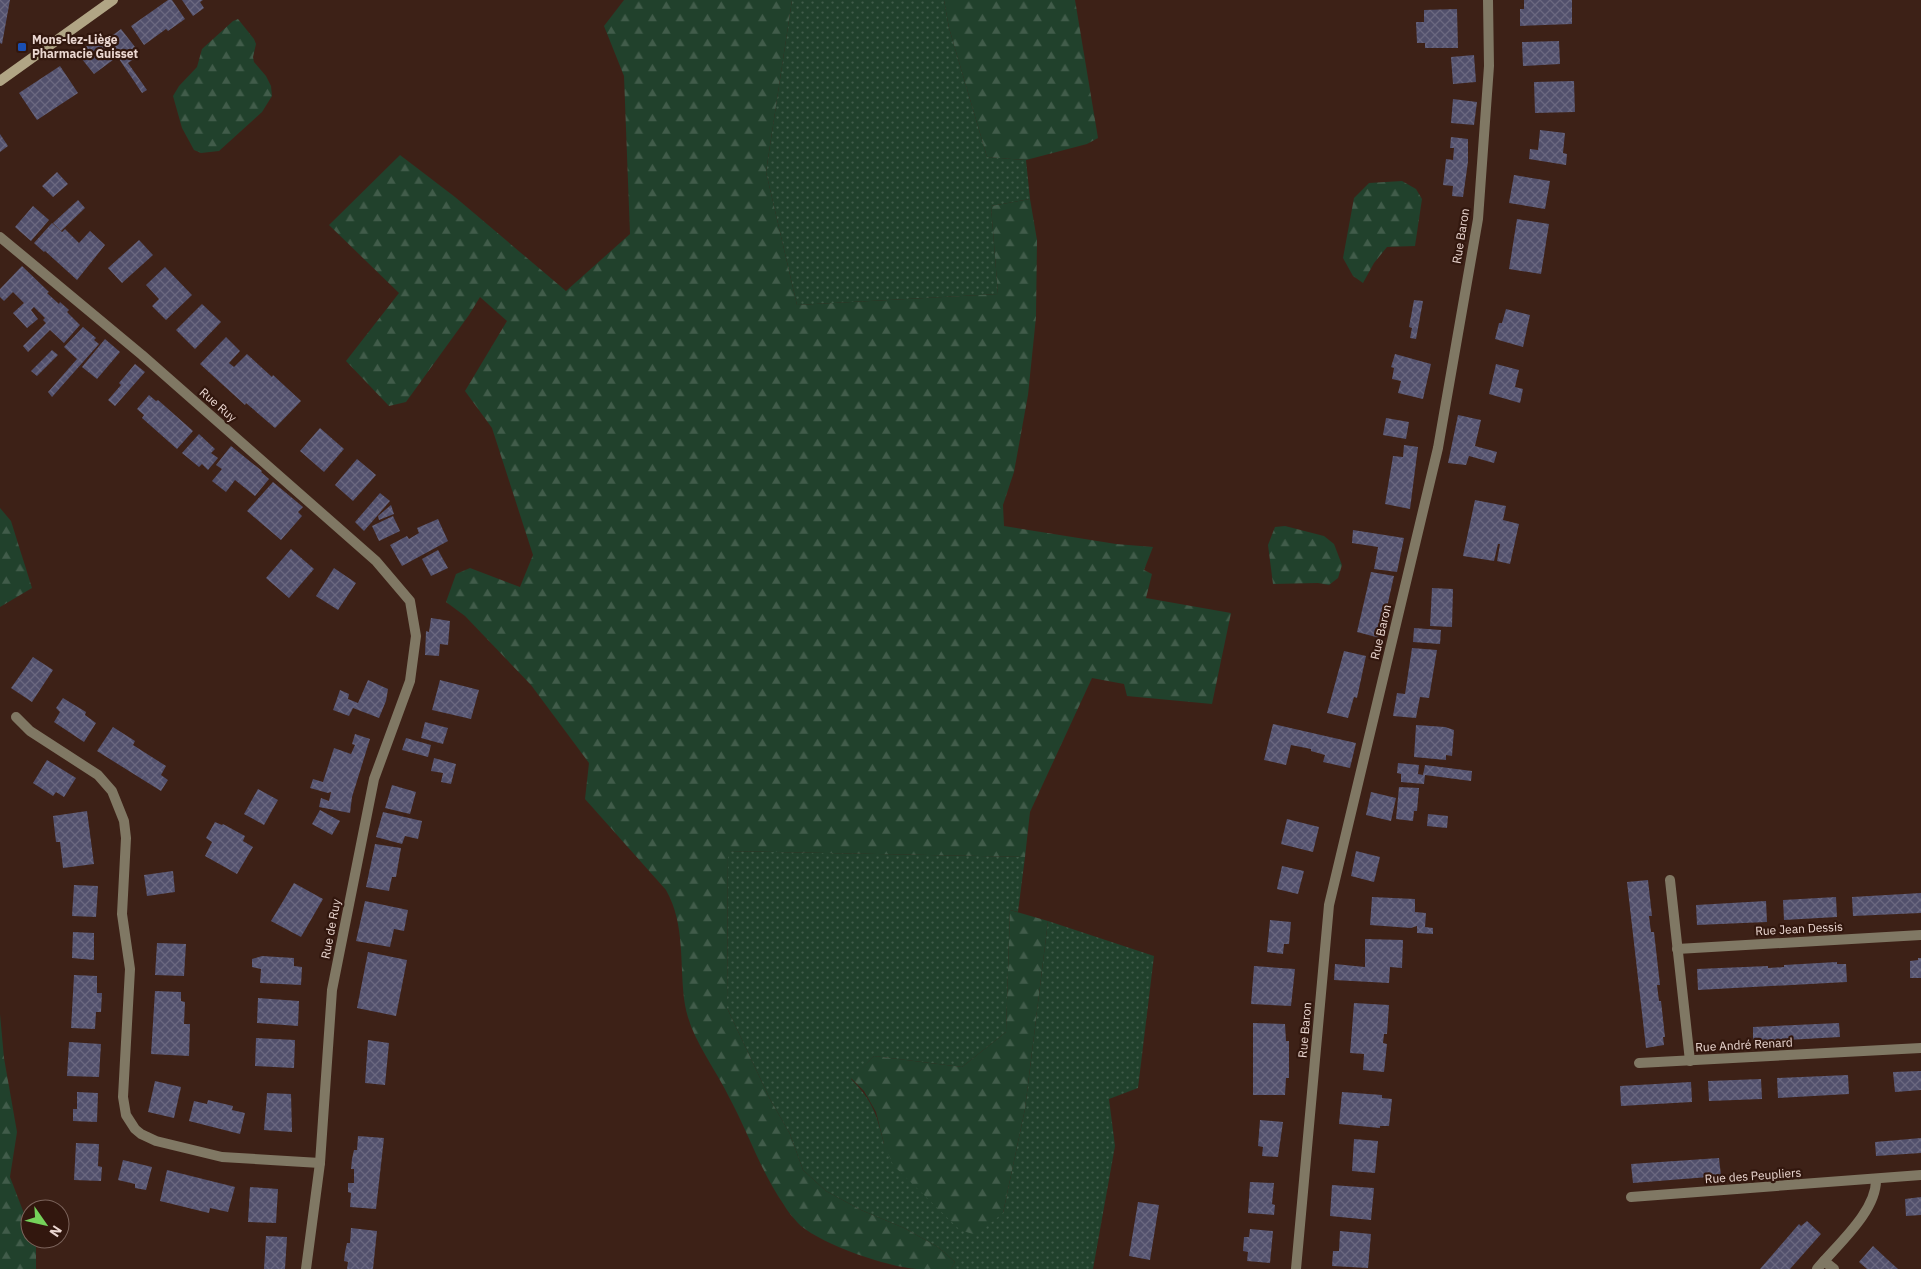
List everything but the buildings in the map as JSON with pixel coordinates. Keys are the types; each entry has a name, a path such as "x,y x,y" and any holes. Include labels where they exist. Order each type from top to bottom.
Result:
{"street":[{"path":"0,81 113,0"},
{"name":"Rue Baron","path":"1296,1269 1329,905 1438,448 1478,219 1489,66 1488,0"},
{"name":"Rue Ruy","path":"0,237 142,355 376,561 410,601"},
{"name":"Rue de Ruy","path":"306,1269 320,1163 332,990 374,779 410,681 416,636 410,601"},
{"path":"16,717 30,731 98,775 112,791 124,821 126,838 122,914 130,969 123,1097 124,1107 130,1122 135,1129 148,1138 222,1157 320,1163"},
{"name":"Rue André Renard","path":"1670,880 1690,1061 1921,1048"},
{"name":"Rue Jean Dessis","path":"1677,948 1921,936"},
{"path":"1639,1063 1690,1061"},
{"path":"1817,1269 1860,1220 1874,1195 1876,1179 1921,1175"},
{"name":"Rue des Peupliers","path":"1631,1197 1876,1179"},
{"path":"1824,1261 1834,1269"}],"green space":[{"path":"624,0 792,0 766,172 797,305 998,294 991,206 1030,199 1037,240 1036,317 1028,395 1014,472 1003,505 1004,526 1116,544 1153,547 1144,570 1152,574 1146,598 1231,613 1212,704 1127,696 1124,684 1092,678 1030,812 1025,857 728,851 727,1008 770,1099 790,1134 803,1170 826,1191 861,1210 904,1228 938,1247 955,1262 951,1269 917,1269 873,1260 811,1233 801,1226 790,1213 768,1179 736,1110 692,1029 685,1005 677,917 666,890 585,799 589,763 531,685 465,616 446,602 456,574 470,568 520,587 533,555 492,428 465,391 507,321 480,297 406,402 389,406 346,361 399,293 329,225 400,155 455,197 566,291 630,234 624,76 604,26"},
{"path":"792,0 944,0 949,28 987,157 1026,160 1030,199 991,206 998,294 797,305 766,172"},
{"path":"944,0 1075,0 1098,138 1087,144 1026,160 987,157 949,28"},
{"path":"238,19 254,39 256,44 253,57 254,62 266,76 271,86 272,96 262,112 219,151 201,153 194,150 182,128 173,96 179,86 197,67 202,49 233,21"},
{"path":"1402,181 1416,189 1422,199 1415,246 1387,247 1374,263 1363,283 1353,276 1343,258 1354,198 1369,183"},
{"path":"0,508 11,521 32,588 0,607"},
{"path":"1285,526 1324,536 1334,544 1342,565 1338,578 1329,585 1318,583 1273,584 1268,545 1275,527"},
{"path":"728,851 1025,857 1018,912 1010,910 1006,1032 962,1067 874,1056 851,1079 864,1094 873,1109 884,1144 1003,1213 1025,1109 1048,921 1154,956 1138,1088 1109,1099 1115,1146 1093,1269 951,1269 955,1262 938,1247 904,1228 861,1210 826,1191 803,1170 790,1134 770,1099 727,1008"},
{"path":"1010,910 1048,921 1025,1109 1003,1213 976,1235 960,1230 893,1165 884,1144 876,1112 864,1091 851,1078 874,1056 962,1067 1006,1032"},
{"path":"0,1014 4,1058 17,1132 10,1177 20,1203 20,1249 36,1249 36,1269 0,1269"}],"place":[{"name":"Mons-lez-Liège Pharmacie Guisset","path":"22,47"}]}
